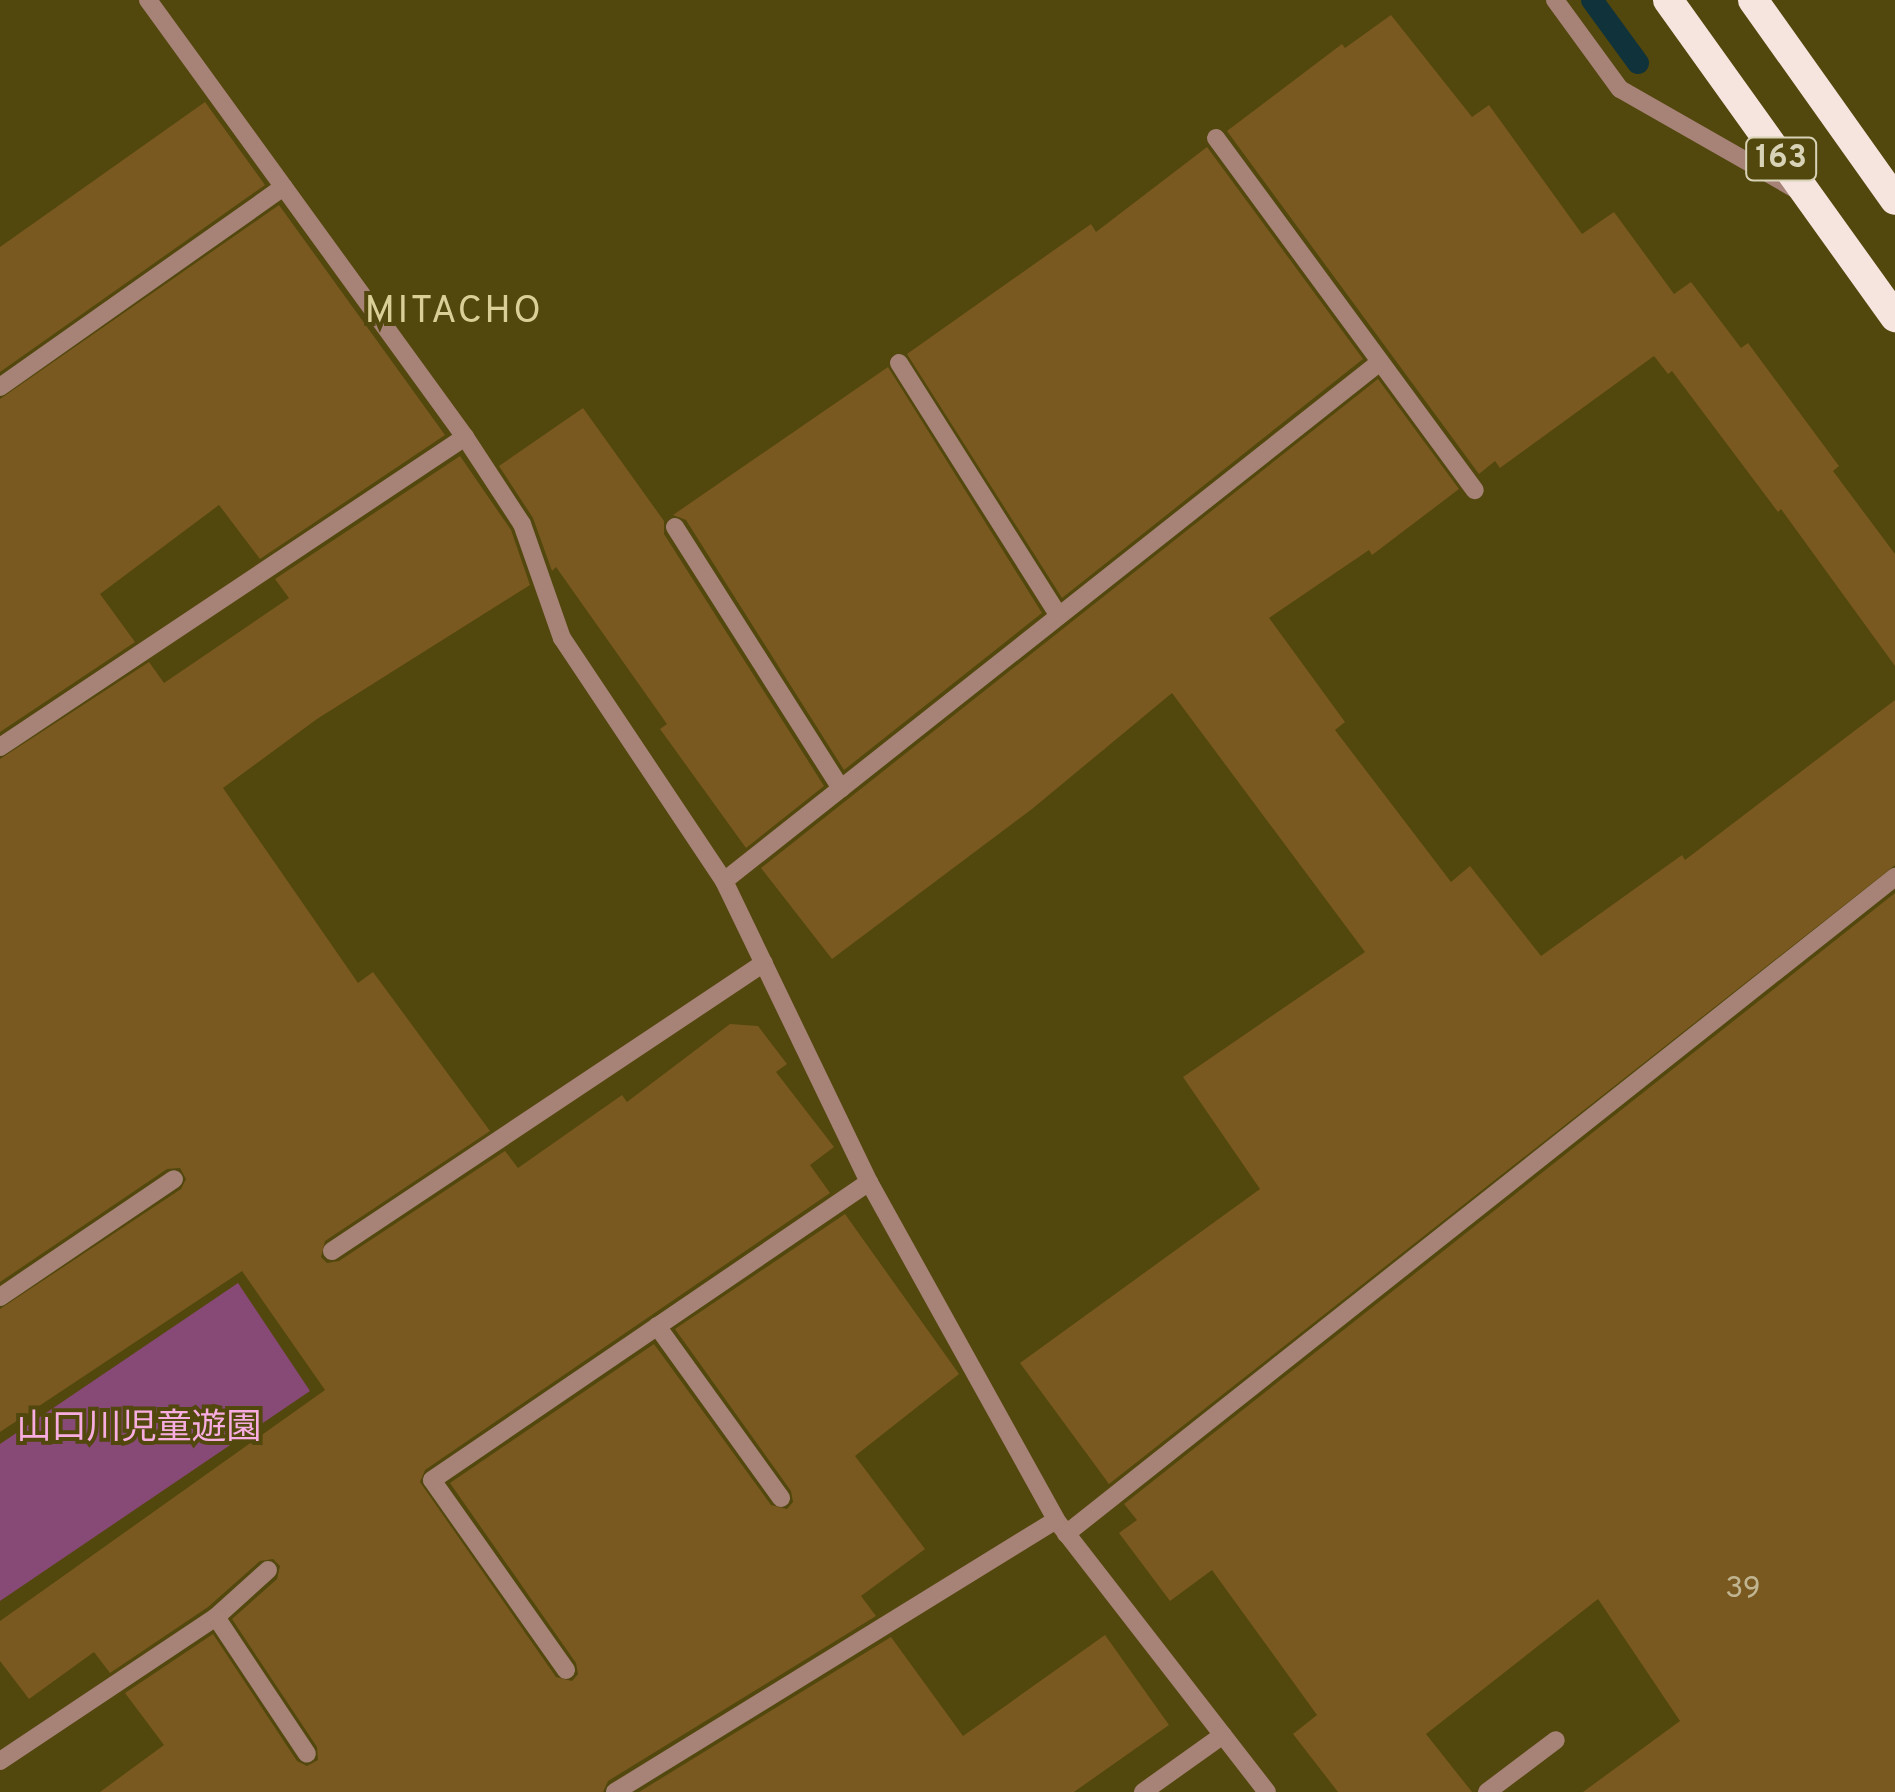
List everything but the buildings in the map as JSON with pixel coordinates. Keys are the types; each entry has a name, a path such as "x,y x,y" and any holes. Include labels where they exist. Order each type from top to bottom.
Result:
{"highway":[{"name":"163","path":"1668,0 1895,317"},
{"name":"163","path":"1753,0 1895,200"}],"street":[{"path":"148,0 465,437 522,524 562,638 724,881 869,1182 1061,1527 1267,1792"},
{"path":"1555,0 1620,89 1806,195"},
{"path":"1216,138 1475,490"},
{"path":"0,387 283,187"},
{"path":"724,881 1380,362"},
{"path":"899,363 1059,616"},
{"path":"0,747 465,437"},
{"path":"675,527 841,789"},
{"path":"615,1792 1061,1527 1895,877"},
{"path":"332,1252 764,962"},
{"path":"0,1297 174,1179"},
{"path":"566,1670 432,1480 869,1182"},
{"path":"658,1326 781,1498"},
{"path":"0,1761 216,1618 268,1570"},
{"path":"216,1618 307,1754"},
{"path":"1142,1792 1223,1735"},
{"path":"1487,1792 1556,1740"}],"green space":[{"name":"山口川児童遊園","path":"238,1283 310,1391 0,1601 0,1444"}],"waterway":[{"path":"1592,0 1638,63"}],"district":[{"name":"MITACHO","path":"454,313"}]}
